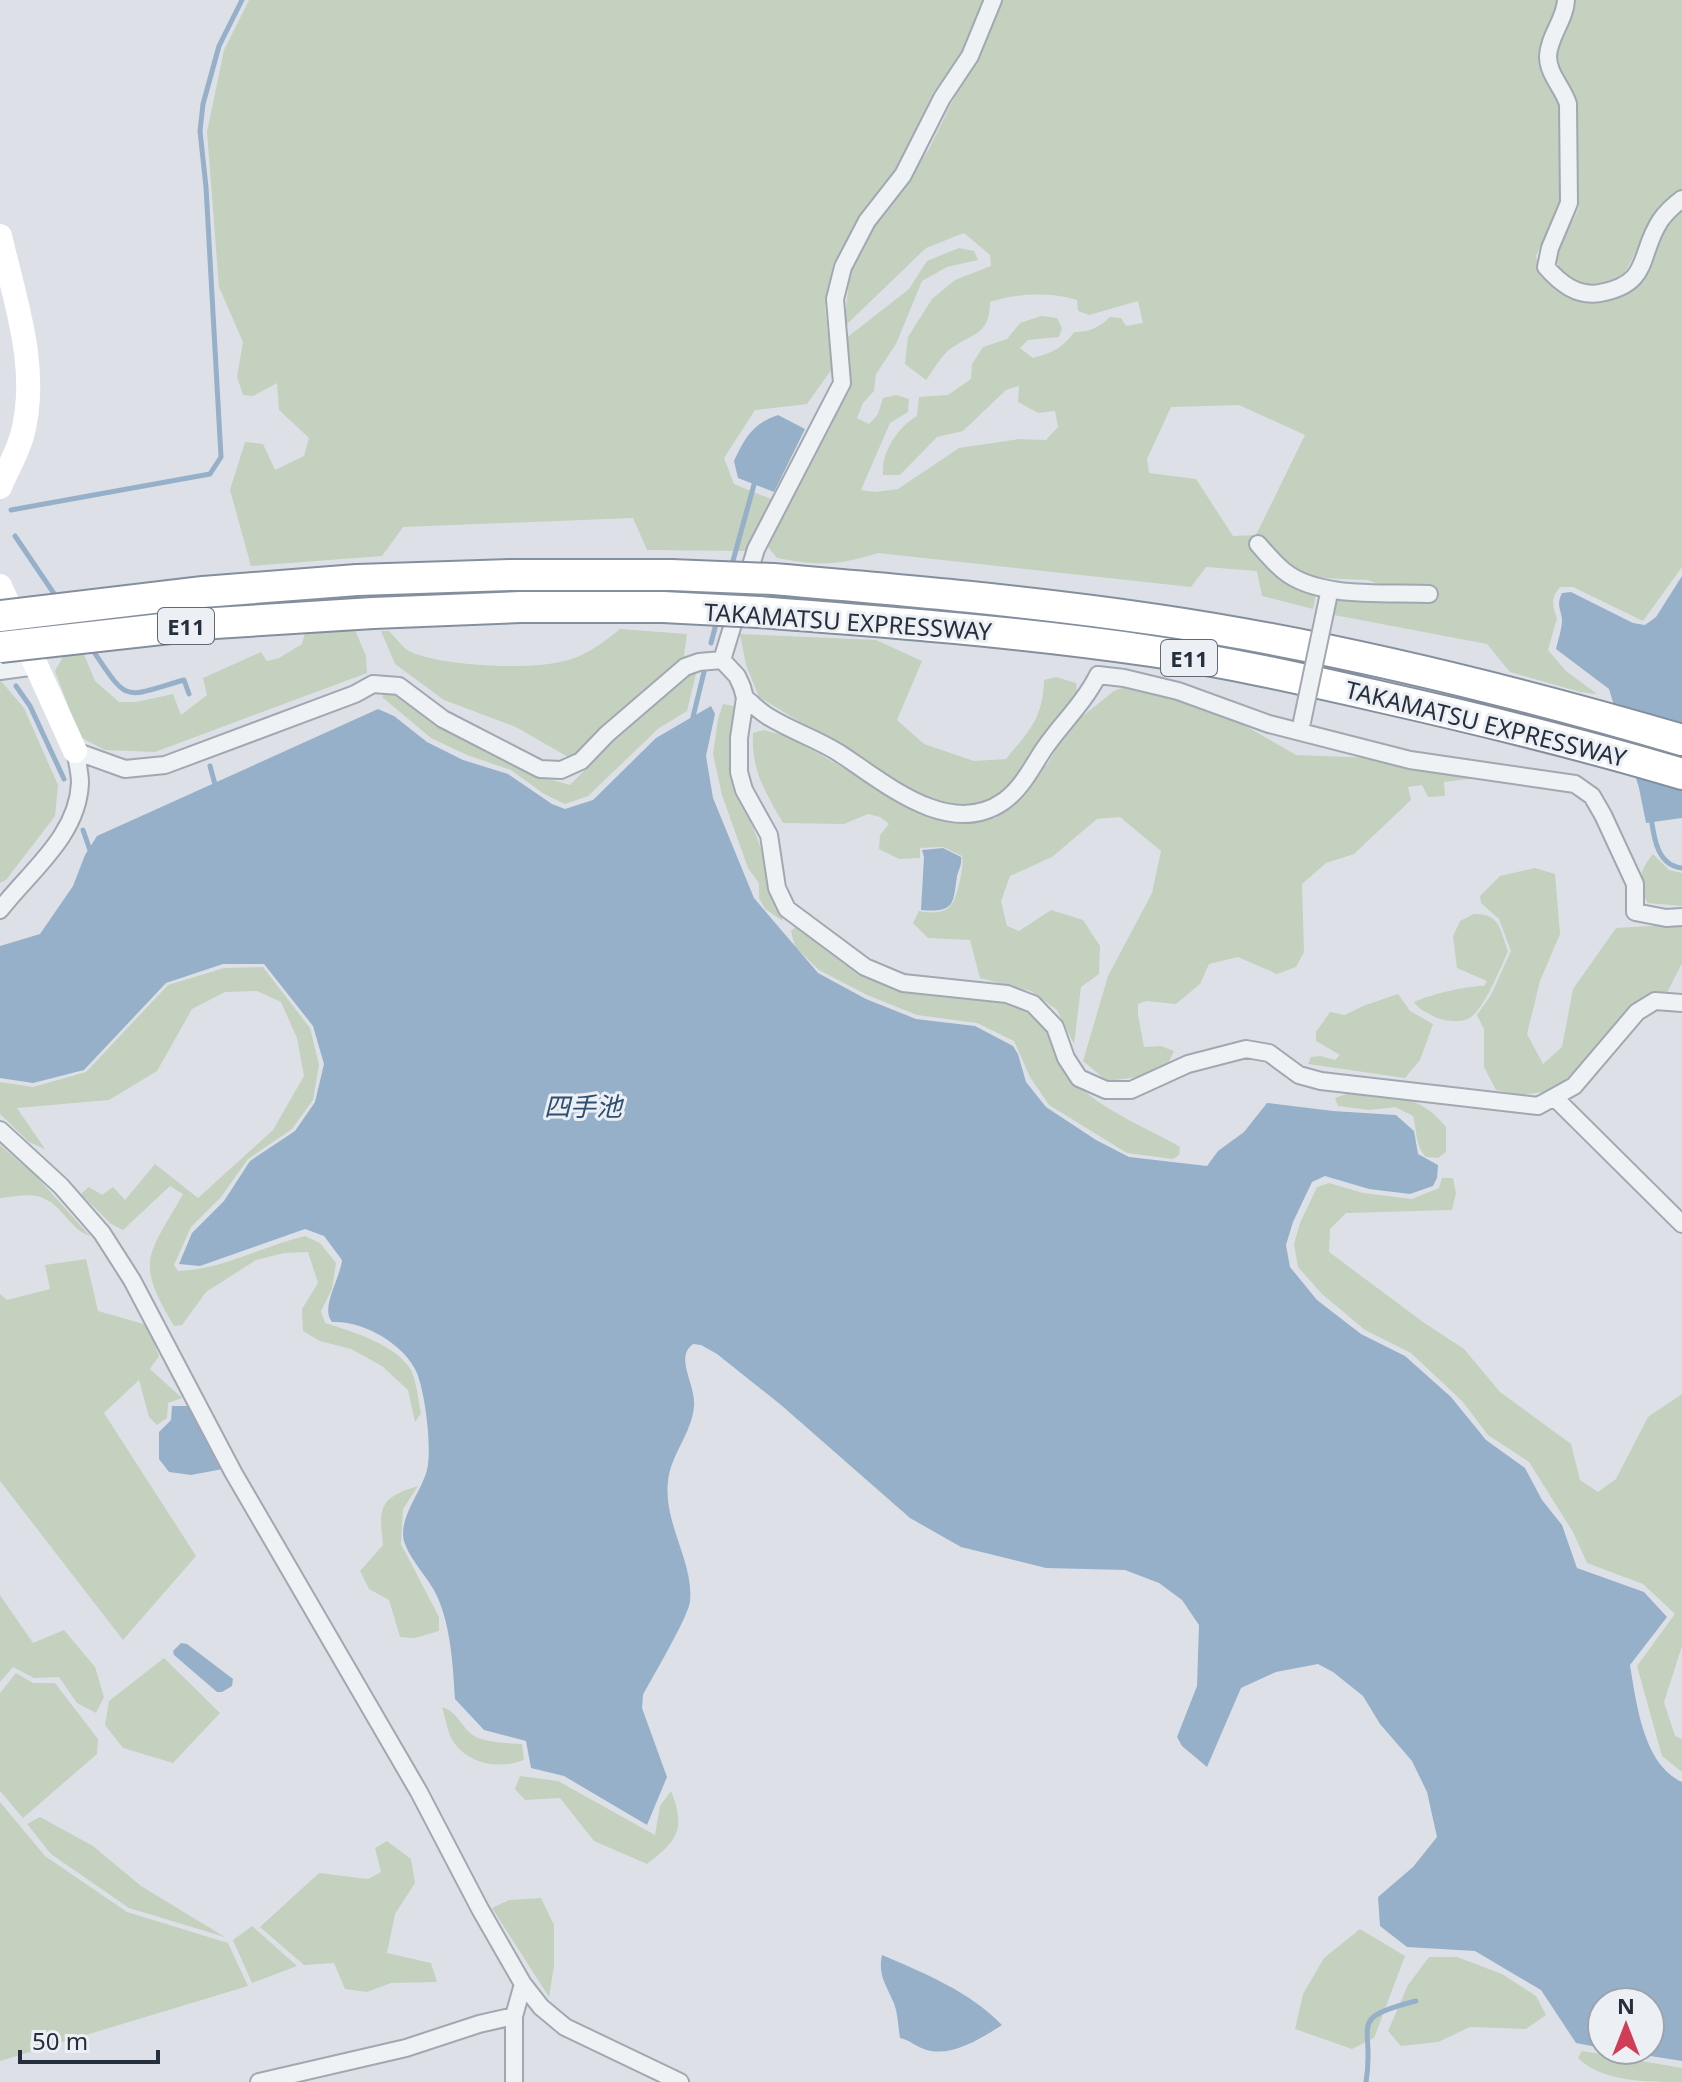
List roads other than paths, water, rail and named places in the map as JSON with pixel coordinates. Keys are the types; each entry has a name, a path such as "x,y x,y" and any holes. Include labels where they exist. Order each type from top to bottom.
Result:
{"highway":[{"name":"TAKAMATSU EXPRESSWAY","path":"0,616 203,592 357,580 510,575 671,575 773,579 978,597 1159,620 1310,646 1597,715 1682,740"},
{"name":"TAKAMATSU EXPRESSWAY","path":"0,647 215,623 520,607 663,607 961,627 1154,651 1303,679 1610,752 1682,774"}],"street":[{"path":"722,660 756,549 842,383 835,299 843,267 867,221 903,175 942,98 970,56 993,0"},
{"path":"1566,0 1548,57 1552,76 1565,93 1568,104 1569,203 1550,248 1546,267 1574,291 1591,295 1630,283 1643,264 1658,223 1682,199"},
{"path":"0,236 24,336 29,375 28,408 21,439 0,487"},
{"path":"1258,544 1285,572 1329,594 1429,594"},
{"path":"0,586 75,751 80,784 71,818 55,848 0,910"},
{"path":"1301,727 1329,594"},
{"path":"722,660 737,676 745,698 739,738 739,772 744,790 769,835 777,888 787,909 865,967 903,983 1007,994 1033,1004 1055,1027 1066,1058 1079,1078 1106,1090 1131,1090 1188,1064 1246,1049 1269,1053 1299,1075 1321,1081 1538,1106 1574,1086 1637,1012 1655,1001 1682,1003"},
{"path":"75,751 125,769 165,765 355,694 373,684 385,683 399,686 443,719 540,769 561,770 581,761 607,734 685,667 722,660"},
{"path":"0,671 37,666"},
{"path":"745,698 769,717 821,741 911,799 948,814 981,812 1003,802 1019,787 1046,746 1086,698 1098,675 1124,678 1178,691 1269,724 1301,727 1410,760 1575,784 1592,796 1603,815 1635,884 1635,912 1666,918 1682,917"},
{"path":"1555,1098 1682,1224"},
{"path":"0,1130 61,1186 102,1233 132,1280 233,1472 419,1792 523,1984 541,2007 565,2027 680,2082"},
{"path":"514,2082 514,2016 523,1984"},
{"path":"259,2082 406,2048 514,2016"}],"water":[{"path":"778,415 805,429 774,492 738,478 734,461 750,433"},
{"path":"1682,576 1682,818 1646,823 1639,788 1609,689 1556,649 1562,623 1559,601 1562,593 1571,592 1633,623 1645,625 1656,617"},
{"name":"四手池","path":"711,706 715,714 706,756 713,798 754,898 818,973 866,999 916,1019 975,1026 1013,1046 1026,1082 1046,1107 1096,1140 1129,1157 1207,1166 1218,1151 1244,1132 1267,1103 1396,1115 1414,1131 1418,1154 1438,1165 1433,1186 1410,1194 1369,1189 1325,1176 1312,1182 1286,1245 1290,1267 1317,1300 1361,1334 1405,1356 1451,1397 1486,1440 1525,1468 1542,1500 1562,1525 1577,1568 1644,1592 1667,1617 1630,1665 1639,1713 1650,1747 1658,1762 1682,1782 1682,2061 1666,2058 1666,1986 1586,1986 1586,2045 1576,2043 1541,1990 1475,1951 1407,1947 1380,1926 1378,1897 1413,1867 1437,1837 1427,1792 1412,1761 1380,1724 1363,1696 1333,1672 1318,1664 1276,1672 1241,1688 1207,1767 1182,1746 1177,1737 1197,1686 1199,1625 1182,1600 1159,1583 1125,1570 1046,1568 961,1547 910,1518 781,1405 701,1345 693,1344 685,1356 694,1406 690,1425 668,1481 670,1512 688,1572 690,1601 677,1633 643,1695 642,1708 667,1777 647,1825 564,1776 531,1768 526,1741 484,1730 455,1699 450,1647 442,1608 434,1589 408,1551 403,1534 407,1514 426,1473 429,1454 425,1405 411,1362 381,1336 356,1325 332,1322 329,1301 342,1260 324,1236 305,1229 200,1266 179,1264 192,1233 224,1201 250,1161 295,1131 315,1102 324,1064 313,1026 264,964 223,964 166,983 84,1070 33,1083 0,1078 0,946 40,934 73,886 85,855 97,836 378,709 394,716 427,742 463,760 508,774 552,804 565,809 593,800 656,738"},
{"path":"943,848 961,857 953,900 940,910 921,910 922,850"},
{"path":"172,1406 188,1406 223,1469 191,1475 169,1472 159,1459 159,1432 171,1420"},
{"path":"181,1643 187,1644 233,1679 232,1686 217,1692 174,1655 173,1651"},
{"path":"882,1955 961,1993 1002,2025 965,2046 944,2051 924,2049 900,2038 896,2008 882,1973"}],"waterway":[{"path":"11,510 210,474 221,457 200,131 203,104 219,46 242,0"},
{"path":"731,568 755,481"},
{"path":"15,536 57,598"},
{"path":"711,643 717,620"},
{"path":"92,649 113,680 129,692 137,693 184,680 189,694"},
{"path":"692,721 704,672"},
{"path":"16,686 30,706 64,779"},
{"path":"210,766 216,788"},
{"path":"1651,817 1662,856 1667,862 1682,868"},
{"path":"83,830 91,853"},
{"path":"1366,2082 1368,2026 1371,2019 1379,2013 1416,2001"}]}
